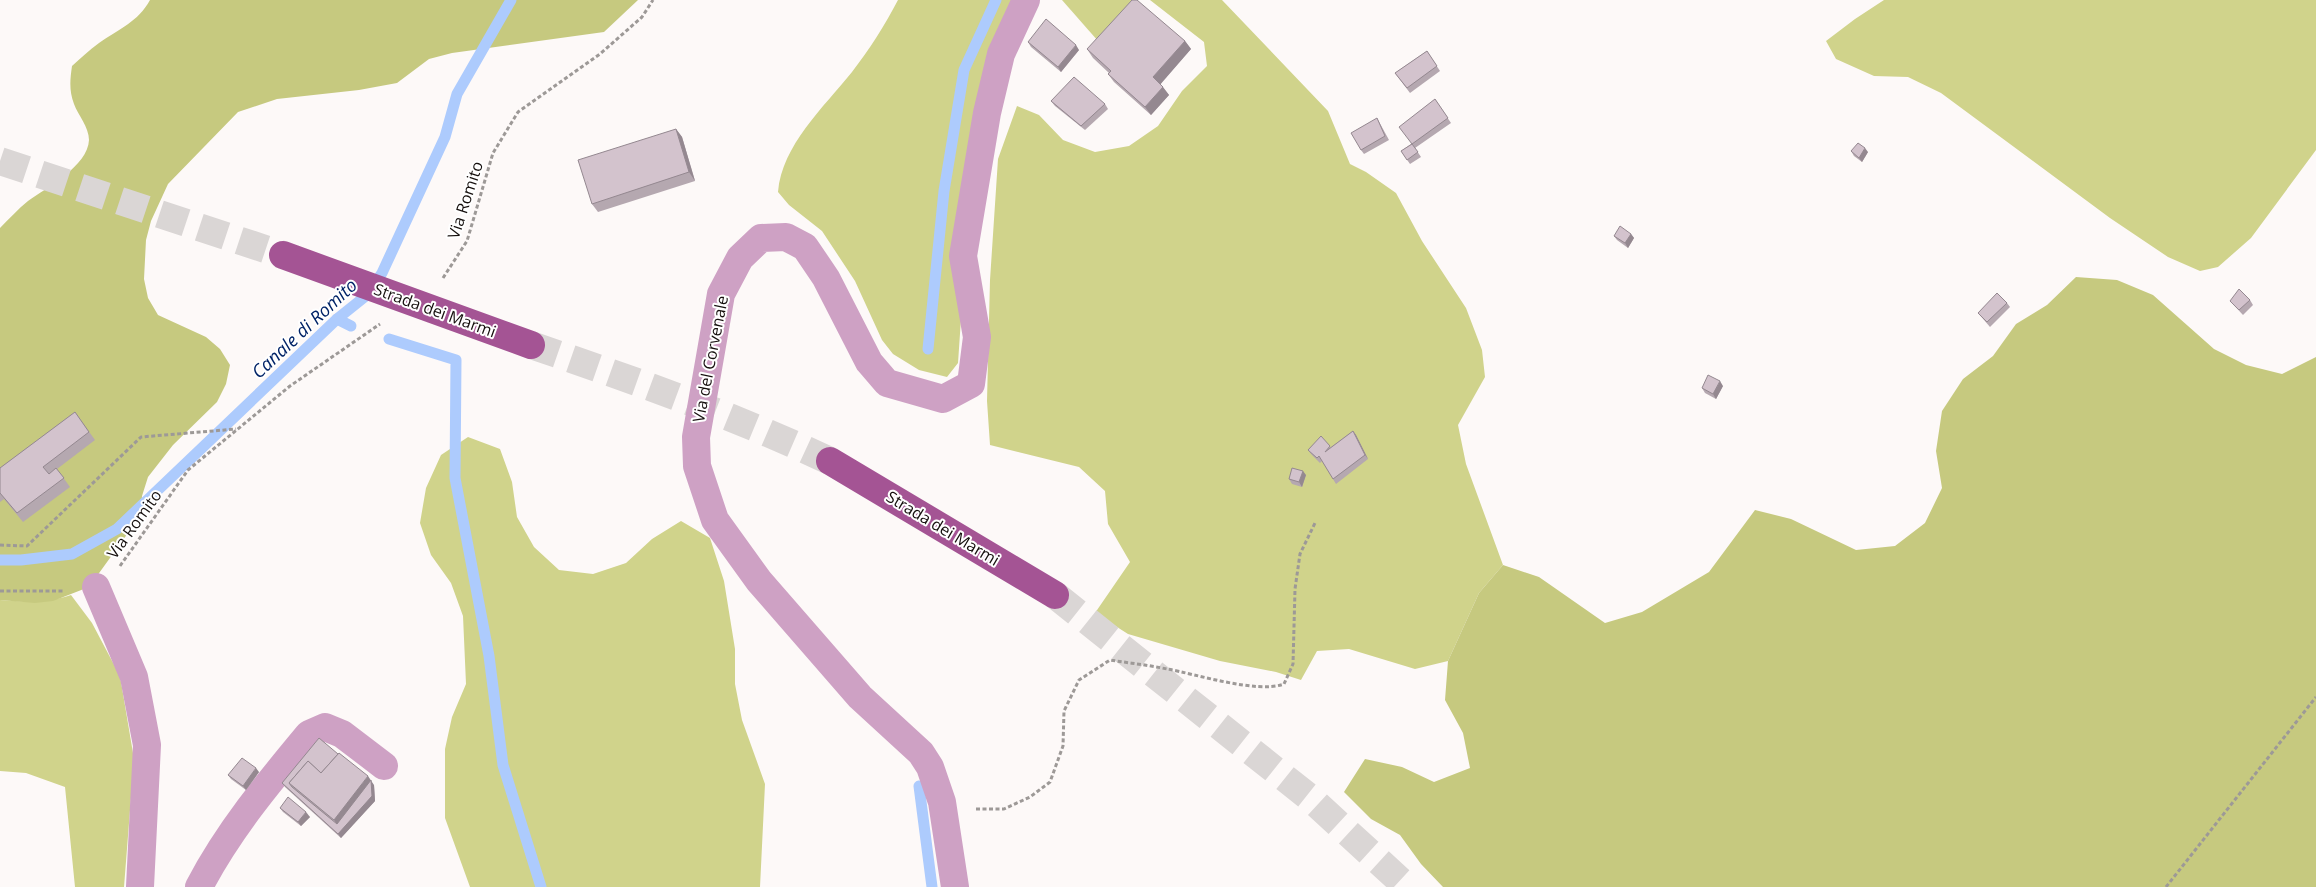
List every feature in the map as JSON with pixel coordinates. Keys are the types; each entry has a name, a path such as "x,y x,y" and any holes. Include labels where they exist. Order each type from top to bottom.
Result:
{"main road":[{"name":"Strada dei Marmi","path":"283,255 531,345"},
{"name":"Strada dei Marmi","path":"830,462 1055,595"}],"street":[{"name":"Via del Corvenale","path":"955,887 942,802 930,767 921,753 860,697 759,581 714,520 697,466 696,437 721,294 740,258 761,238 786,237 805,247 826,278 870,362 887,383 943,399 971,384 977,337 963,256 987,113 1001,54 1026,0"},
{"path":"96,586 134,677 147,745 140,887"},
{"path":"200,887 228,837 309,734 325,727 342,734 384,766"}],"path":[{"name":"Via Romito","path":"440,283 467,241 493,153 518,112 600,54 642,17 653,0"},
{"name":"Via Romito","path":"0,591 60,592 96,586 123,564 188,470 290,386 384,321"},
{"path":"0,545 27,546 141,437 237,429"},
{"path":"942,802 974,809 1004,809 1030,797 1050,782 1062,746 1064,712 1079,680 1110,660 1228,682 1274,687 1284,684 1293,664 1295,590 1300,554 1315,523"},
{"path":"2166,887 2316,697"}],"green space":[{"path":"150,0 638,0 604,32 452,53 429,59 397,83 359,90 277,99 238,112 168,184 151,221 146,240 144,279 148,298 158,315 206,337 220,349 230,365 226,384 217,402 173,445 148,477 142,496 141,515 89,587 53,601 35,603 0,600 0,228 24,204 55,183 82,159 87,150 89,135 71,95 72,66 95,46 134,20"},
{"path":"898,0 1013,0 961,319 958,363 947,377 919,370 893,354 882,340 855,281 822,231 789,205 778,192 787,158 796,143 817,113 865,55"},
{"path":"1062,0 1136,0 1098,41"},
{"path":"1150,0 1222,0 1328,111 1350,164 1366,172 1396,193 1422,241 1466,308 1482,350 1485,377 1458,425 1466,464 1503,565 1479,593 1448,661 1415,669 1349,649 1317,651 1301,680 1276,672 1220,661 1128,634 1095,613 1130,562 1108,524 1105,491 1079,467 990,445 987,401 990,280 998,159 1017,106 1039,115 1063,140 1095,152 1129,146 1158,126 1182,91 1207,66 1204,42"},
{"path":"1884,0 2316,0 2316,150 2251,238 2218,267 2200,271 2168,257 2110,218 1941,93 1908,77 1874,76 1836,59 1826,41"},
{"path":"2076,277 2117,280 2153,295 2214,349 2246,365 2282,374 2316,357 2316,887 1443,887 1421,864 1400,835 1371,819 1344,792 1365,759 1402,767 1434,782 1470,768 1463,733 1445,700 1448,661 1479,593 1503,565 1539,577 1605,623 1642,612 1709,572 1755,510 1791,519 1856,550 1895,546 1925,523 1942,488 1936,451 1942,411 1963,379 1993,356 2016,324 2047,305"},
{"path":"468,437 500,449 512,482 517,517 534,547 559,570 593,574 626,563 652,539 681,521 710,538 724,581 735,649 735,684 742,720 765,784 760,887 470,887 445,818 445,749 452,717 466,684 463,616 451,583 431,555 420,523 426,488 441,455"},
{"path":"71,595 92,623 120,676 134,759 124,887 75,887 65,787 26,773 0,771 0,600 36,601"}],"building":[{"path":"1132,0 1137,0 1185,41 1153,77 1163,87 1145,107 1108,74 1111,71 1087,49"},
{"path":"1046,19 1076,45 1058,67 1028,42"},
{"path":"1427,51 1437,66 1407,88 1395,73"},
{"path":"1074,77 1105,104 1081,126 1051,101"},
{"path":"1435,99 1448,118 1412,144 1399,127"},
{"path":"1377,118 1385,136 1361,150 1351,133"},
{"path":"676,129 689,172 592,204 578,160"},
{"path":"1858,143 1865,148 1859,158 1851,151"},
{"path":"1412,144 1418,152 1407,160 1401,151"},
{"path":"1620,226 1631,234 1625,243 1614,236"},
{"path":"2239,289 2250,300 2239,310 2230,301"},
{"path":"1997,293 2007,303 1987,322 1978,313"},
{"path":"1708,375 1720,381 1713,394 1702,388"},
{"path":"75,412 89,432 43,467 49,474 56,468 64,478 17,513 0,493 0,468"},
{"path":"1353,431 1365,455 1333,479 1319,456 1317,458 1308,450 1321,436 1330,446 1325,452"},
{"path":"1292,468 1303,471 1299,482 1289,479"},
{"path":"319,738 338,754 321,773 308,761 289,783 337,824 371,780 372,796 338,834 282,783"},
{"path":"339,753 368,776 334,820 289,783 308,761 321,773"},
{"path":"242,758 256,768 243,786 228,775"},
{"path":"288,797 306,812 298,822 280,808"}],"waterway":[{"name":"Canale di Romito","path":"0,560 21,560 72,554 117,529 337,319 367,295 382,273 445,137 457,94 511,0"},
{"path":"928,349 944,191 964,70 996,0"},
{"path":"337,319 351,326"},
{"path":"389,339 456,360 455,478 489,656 503,765 541,887"},
{"path":"919,786 932,887"}],"tunnel":[{"path":"0,161 283,255"},
{"path":"531,345 720,413 830,461"},
{"path":"1055,595 1310,798 1407,887"}]}
